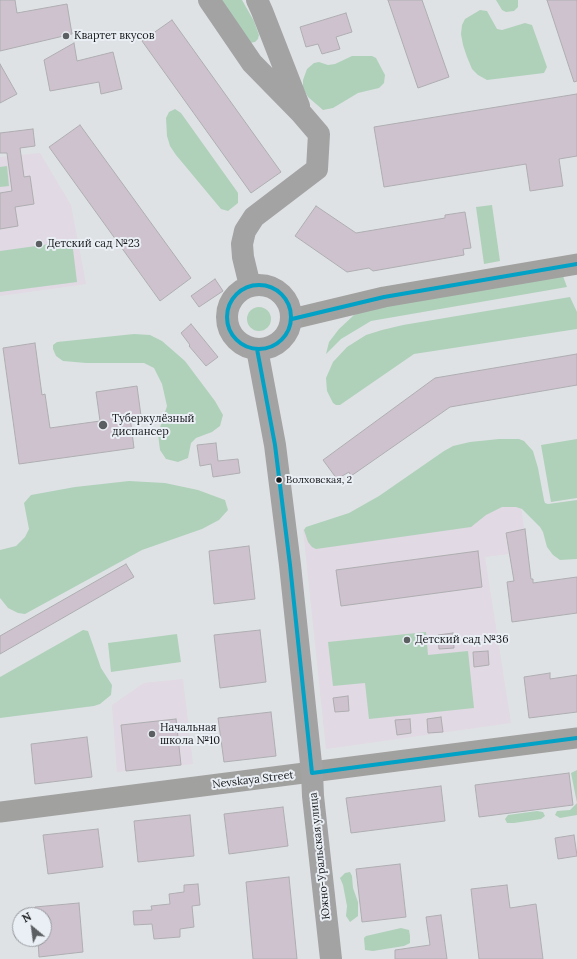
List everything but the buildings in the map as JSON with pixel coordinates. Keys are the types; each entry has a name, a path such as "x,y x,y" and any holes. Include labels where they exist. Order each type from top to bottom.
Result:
{"main road":[{"path":"209,0 252,62 320,134 317,169 254,217 245,231 242,244 243,257 250,286"},
{"path":"257,0 289,77 301,113"},
{"path":"266,285 278,290 287,300 292,312 292,319 288,331 281,341 270,348 257,349 251,348 238,341 233,335 227,321 227,313 232,299 237,293 250,286 266,285"},
{"name":"Южно-Уральская улица","path":"257,349 275,446 290,565 331,959"}],"street":[{"path":"292,319 384,297 577,264"},
{"name":"Nevskaya Street","path":"0,812 577,738"}],"shaded area":[{"name":"Детский сад №23","path":"40,153 71,205 86,284 0,296 0,157"},
{"name":"Детский сад №36","path":"520,499 524,529 505,533 509,554 485,557 511,723 326,749 303,529"},
{"name":"Начальная школа №10","path":"183,679 193,764 117,772 112,705 144,683"}],"green space":[{"path":"217,0 242,0 254,21 259,35 255,42 250,43"},
{"path":"496,0 518,0 518,7 514,11 506,12 502,10"},
{"path":"480,10 487,11 497,29 502,30 525,23 532,25 547,67 544,73 487,80 478,75 472,69 467,57 461,34 462,25 465,19"},
{"path":"352,56 372,56 376,58 385,75 384,83 379,88 358,93 333,108 323,110 308,97 303,88 303,80 307,69 314,63 319,62 328,65 335,64"},
{"path":"175,109 181,113 238,193 238,203 228,211 221,209 170,146 167,136 166,118 169,112"},
{"path":"7,166 9,186 0,187 0,167"},
{"path":"492,205 500,261 484,264 476,207"},
{"path":"72,241 77,282 0,292 0,251"},
{"path":"563,276 567,287 371,321 341,339 326,354 329,342 339,329 354,315 368,308"},
{"path":"570,297 577,312 577,329 414,354 340,405 333,403 327,391 326,378 333,362 347,347 366,335 403,325"},
{"path":"259,307 267,311 271,319 267,327 259,331 251,327 247,319 251,311"},
{"path":"134,334 150,335 162,341 185,361 215,401 223,415 220,426 212,432 196,438 191,443 188,458 178,462 166,459 160,450 158,434 167,406 162,384 154,368 144,363 86,363 63,361 56,356 53,349 53,345 57,342"},
{"path":"499,439 519,439 524,441 533,451 545,503 548,504 577,500 577,559 560,560 553,555 547,547 540,527 522,509 516,507 502,507 486,515 471,527 316,549 308,542 304,530 306,527 349,513 379,496 453,446 470,442"},
{"path":"577,439 577,498 551,502 541,445"},
{"path":"129,481 165,483 198,490 225,500 228,510 219,520 202,529 142,550 25,614 18,613 8,608 0,598 0,550 16,546 25,537 29,529 24,503 31,495 75,487"},
{"path":"83,630 88,631 101,668 112,685 111,695 100,704 94,706 0,718 0,677"},
{"path":"426,632 428,655 468,651 474,708 369,719 365,683 333,686 328,642"},
{"path":"177,634 181,662 111,672 108,643"},
{"path":"577,770 577,803 571,773"},
{"path":"577,803 577,815 560,818 555,815 557,811 570,810"},
{"path":"537,811 543,812 545,816 541,819 514,823 507,823 505,819 508,815"},
{"path":"350,872 352,876 353,888 358,902 358,916 350,922 346,916 347,906 343,885 340,878 345,873"},
{"path":"401,928 409,930 410,943 404,946 373,951 365,950 364,938 366,936"}],"transit line":[{"path":"292,319 384,297 577,264"},
{"path":"253,285 265,285 282,294 289,305 291,317 289,329 282,340 265,349 253,349 241,344 232,335 227,323 227,311 232,299 241,290 253,285"},
{"path":"257,349 275,445 290,565 312,773"},
{"path":"312,773 577,738"}],"place":[{"name":"Квартет вкусов","path":"66,36"},
{"name":"Детский сад №23","path":"39,244"},
{"name":"Туберкулёзный диспансер","path":"103,425"},
{"name":"Волховская, 2","path":"279,480"},
{"name":"Детский сад №36","path":"407,640"},
{"name":"Начальная школа №10","path":"152,734"}]}
